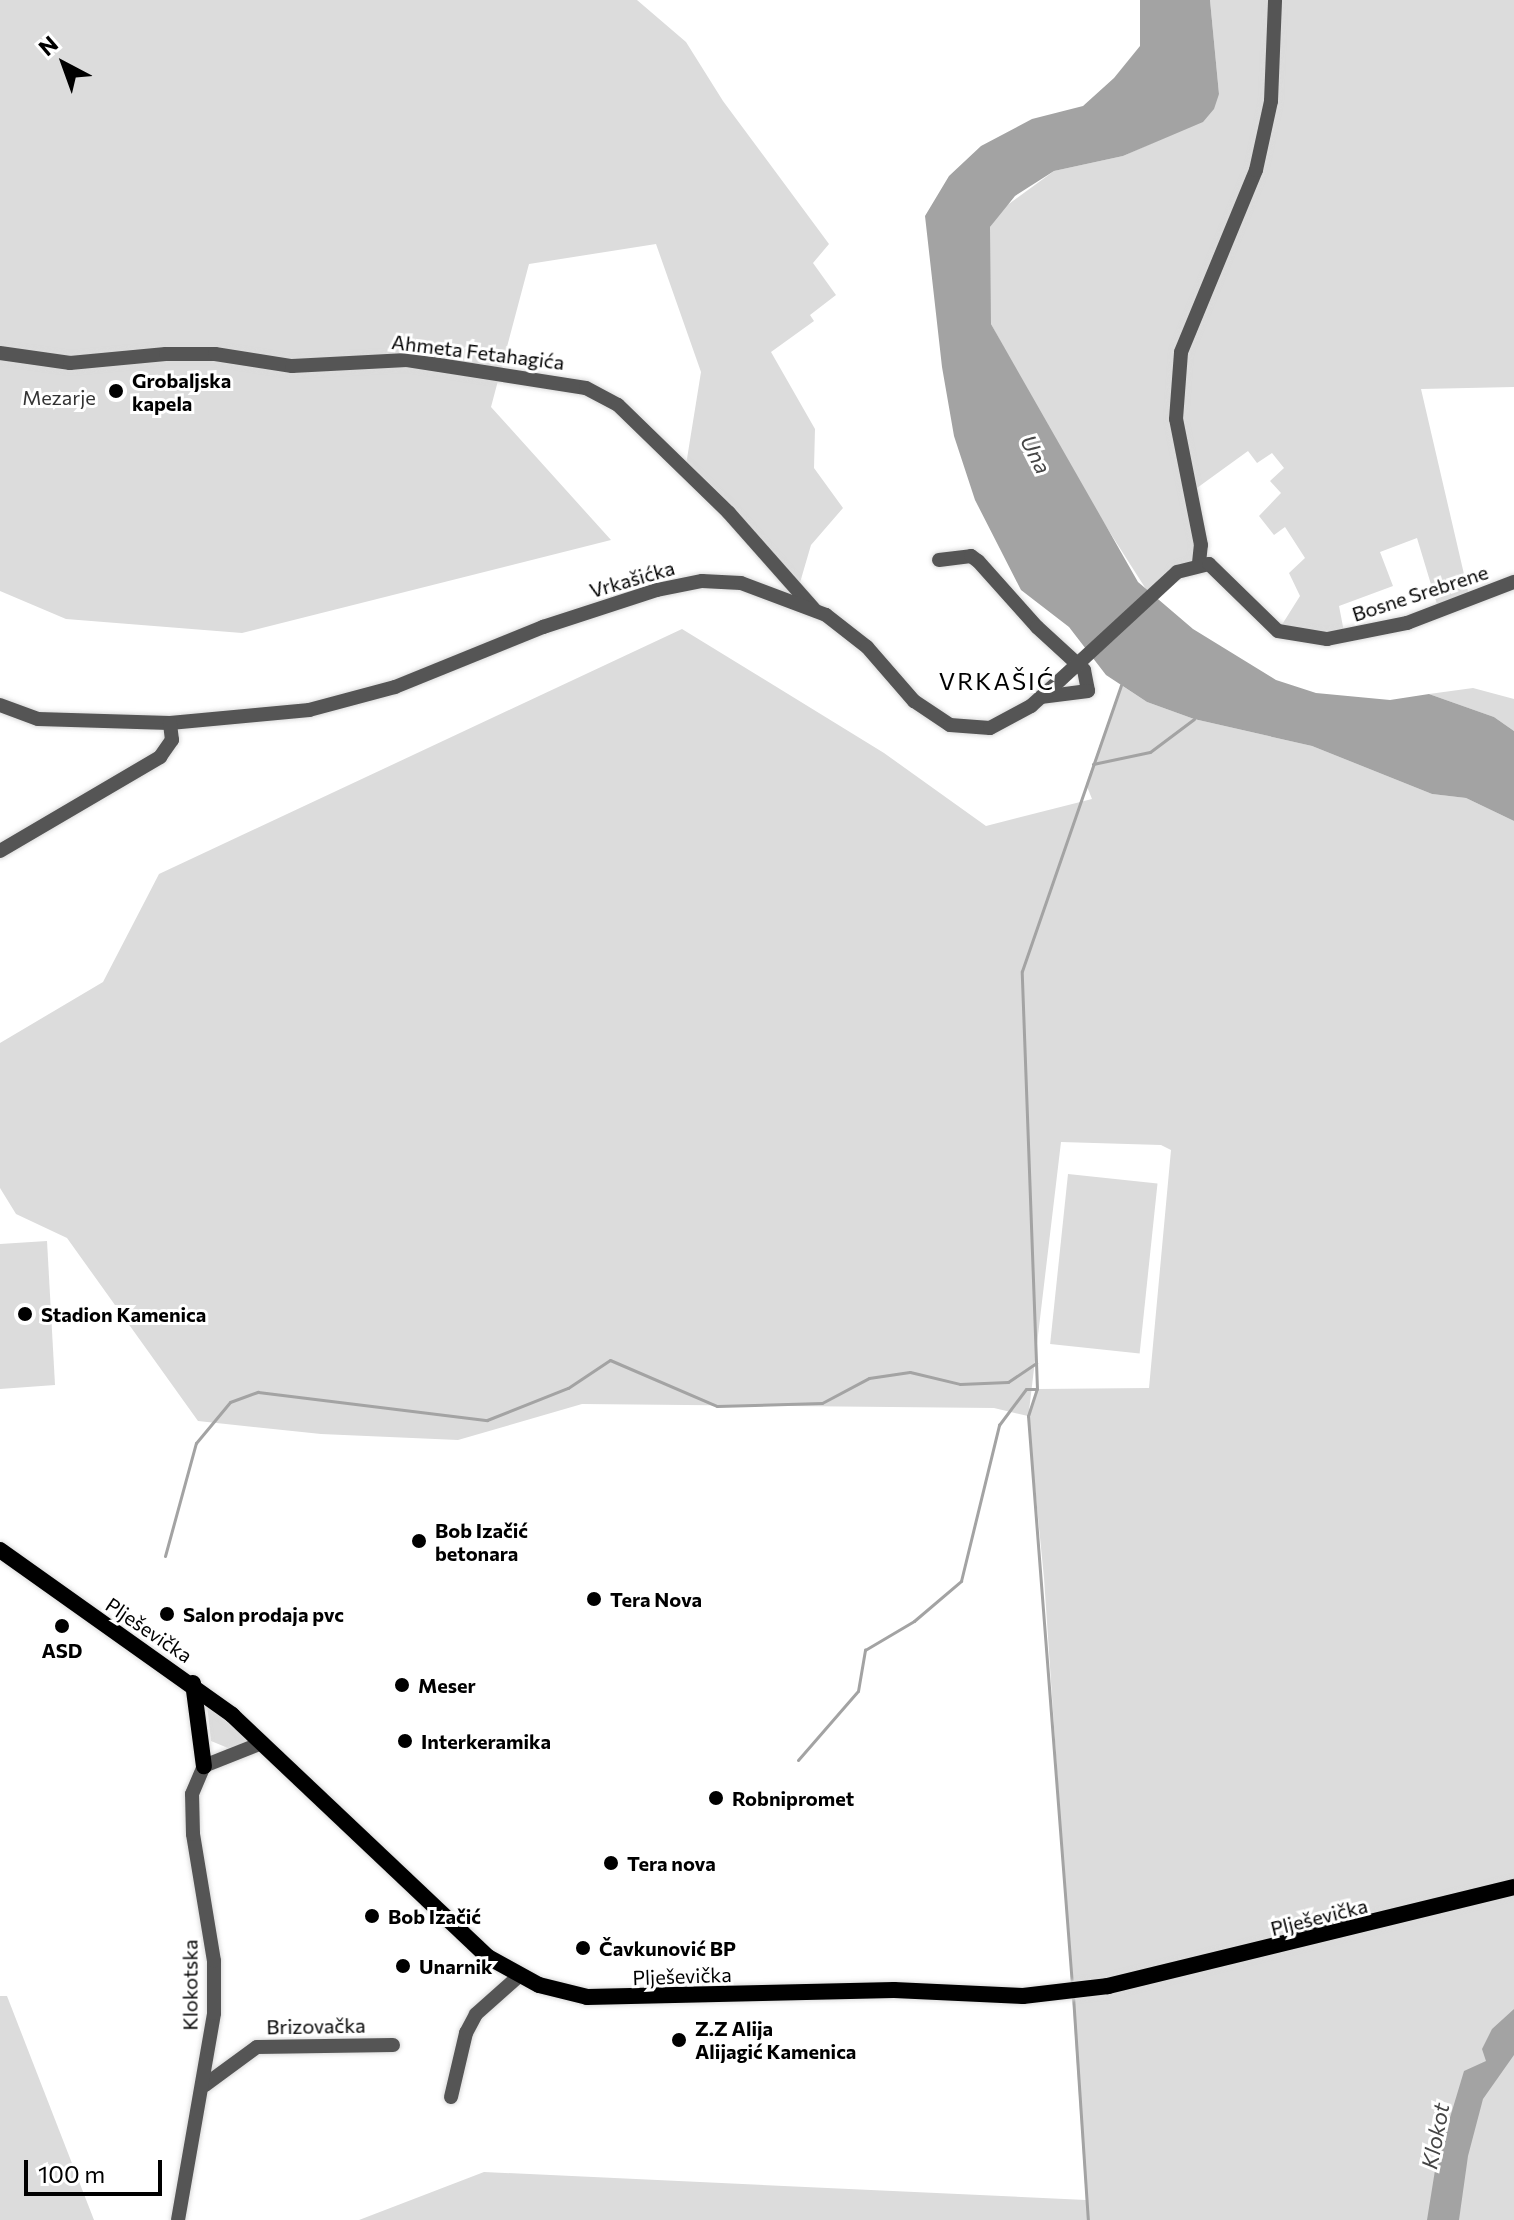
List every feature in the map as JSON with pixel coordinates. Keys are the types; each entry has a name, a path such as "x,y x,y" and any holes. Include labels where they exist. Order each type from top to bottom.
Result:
{"main road":[{"name":"Plješevička","path":"0,1550 193,1683 262,1743 468,1940 519,1976 587,1997 894,1990 1023,1996 1108,1986 1512,1887"},
{"path":"193,1683 204,1766"}],"street":[{"path":"1199,563 1201,545 1176,419 1181,352 1197,303 1256,170 1271,101 1275,0"},
{"name":"Ahmeta Fetahagića","path":"0,353 70,363 166,354 215,354 292,366 407,360 573,384 618,405 750,534 814,610"},
{"path":"939,560 971,556 978,561 1037,627 1084,670 1088,691 1042,697"},
{"name":"Vrkašićka","path":"0,705 38,719 170,723 309,710 366,697 543,627 702,581 741,583 814,610 847,628 914,701 950,725 990,728 1042,697 1177,572 1199,563"},
{"name":"Bosne Srebrene","path":"1199,563 1226,576 1278,631 1302,638 1354,637 1514,582"},
{"path":"0,851 160,757 172,740 170,723"},
{"path":"204,1766 262,1743"},
{"name":"Klokotska","path":"178,2220 205,2085 214,1961 191,1808 204,1766"},
{"path":"451,2097 466,2033 476,2014 519,1976"},
{"name":"Brizovačka","path":"205,2085 257,2047 393,2045"}],"green space":[{"name":"Mezarje","path":"0,0 637,0 686,42 723,101 829,244 813,263 836,295 810,315 814,321 771,352 815,429 814,468 843,508 811,545 799,586 685,471 701,372 656,244 529,264 491,407 611,540 242,633 66,619 0,591"},
{"path":"1210,0 1514,0 1514,387 1421,389 1470,600 1439,611 1417,538 1380,552 1393,586 1339,606 1345,637 1278,631 1300,596 1289,573 1305,558 1285,527 1274,535 1259,516 1281,493 1270,481 1284,468 1272,453 1257,463 1248,451 1190,493 1199,563 1151,597 1070,470 991,324 987,249 990,227 1002,209 1054,171 1123,156 1184,129 1219,94"},
{"path":"682,629 884,753 986,826 1092,799 1086,784 1121,685 1147,702 1194,719 1312,746 1432,794 1466,798 1514,821 1514,2220 359,2220 484,2172 1086,2200 1044,1578 1028,1416 994,1408 582,1404 458,1440 321,1434 198,1421 67,1238 16,1214 0,1188 0,1043 103,982 159,874","holes":["1061,1142 1161,1145 1171,1150 1149,1388 1037,1389 1029,1411"]},
{"path":"1473,688 1514,699 1514,731 1494,717 1429,694"},
{"path":"1068,1174 1158,1183 1140,1353 1050,1344"},
{"name":"Stadion Kamenica","path":"47,1241 55,1385 0,1389 0,1244"},
{"path":"207,1705 252,1743 228,1748 211,1741"},
{"path":"0,1996 7,1996 94,2220 0,2220"}],"water":[{"name":"Una","path":"1140,0 1210,0 1219,94 1214,109 1203,122 1123,156 1054,171 1015,196 990,227 991,324 1138,582 1193,629 1276,680 1316,693 1390,700 1429,694 1494,717 1514,731 1514,821 1466,798 1432,794 1312,746 1194,719 1147,702 1106,675 1069,627 1021,590 975,500 954,436 942,367 925,216 949,176 981,146 1032,119 1083,106 1114,78 1140,46"},
{"path":"1514,2009 1514,2055 1483,2099 1468,2156 1459,2220 1427,2220 1436,2164 1464,2071 1486,2061 1482,2049 1492,2029"}],"waterway":[{"path":"1072,1985 1028,1416 1037,1389 1022,971 1121,685"},
{"path":"1093,764 1150,752 1194,719"},
{"path":"165,1556 196,1443 230,1402 258,1392 487,1420 568,1388 610,1360 717,1406 822,1403 869,1378 910,1372 960,1384 1008,1382 1036,1363"},
{"path":"798,1760 858,1691 865,1650 914,1621 961,1581 999,1425 1026,1389 1036,1389"},
{"path":"1073,1996 1088,2220"}],"place":[{"name":"Grobaljska kapela","path":"116,391"},
{"name":"Stadion Kamenica","path":"25,1314"},
{"name":"Bob Izačić betonara","path":"419,1541"},
{"name":"Tera Nova","path":"594,1599"},
{"name":"Salon prodaja pvc","path":"167,1614"},
{"name":"ASD","path":"62,1626"},
{"name":"Meser","path":"402,1685"},
{"name":"Interkeramika","path":"405,1741"},
{"name":"Robnipromet","path":"716,1798"},
{"name":"Tera nova","path":"611,1863"},
{"name":"Bob Izačić","path":"372,1916"},
{"name":"Čavkunović BP","path":"583,1948"},
{"name":"Unarnik","path":"403,1966"},
{"name":"Z.Z Alija Alijagić Kamenica","path":"679,2040"}],"district":[{"name":"VRKAŠIĆ","path":"997,681"}],"water label":[{"name":"Klokot","path":"1435,2136"}]}
